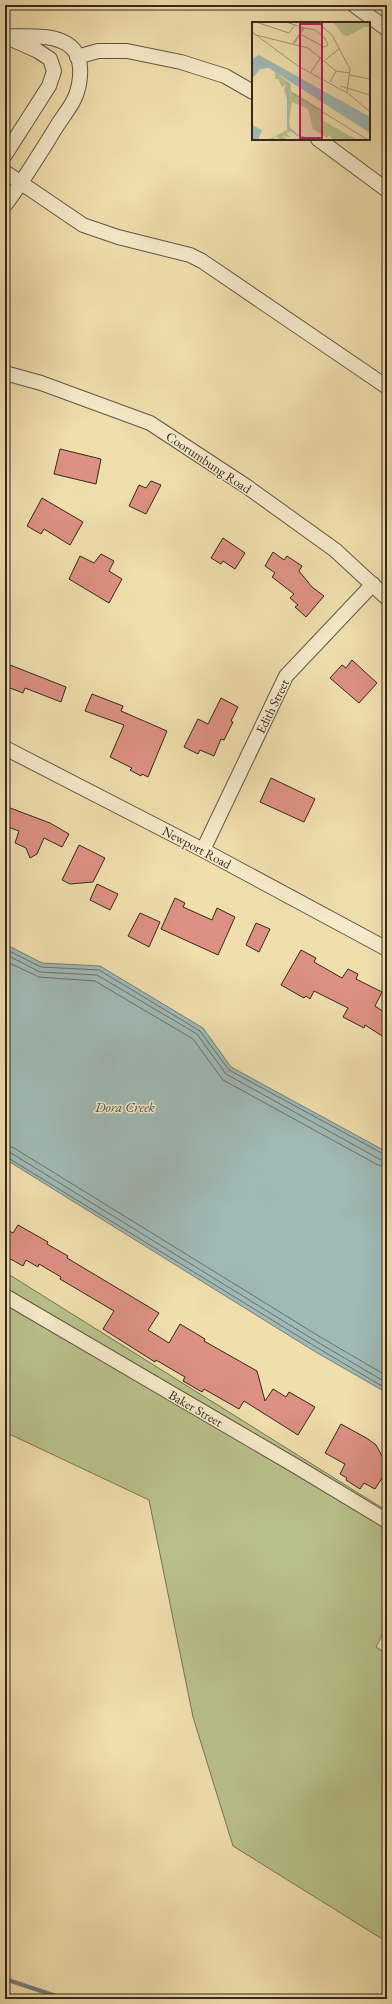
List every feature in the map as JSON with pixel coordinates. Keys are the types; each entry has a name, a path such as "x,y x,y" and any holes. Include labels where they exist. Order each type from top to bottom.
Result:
{"street":[{"path":"354,5 387,29"},
{"path":"5,37 42,37 60,41 71,47 77,57 81,76 75,96 21,183 5,205"},
{"path":"5,37 38,51 50,59 54,71 49,86 5,155"},
{"path":"77,57 98,51 127,51 181,62 218,74 252,91"},
{"path":"319,140 387,190"},
{"path":"5,172 83,225 118,237 190,255 202,261 387,387"},
{"name":"Coorumbung Road","path":"5,373 41,383 150,423 246,486 335,550 374,584 387,598"},
{"name":"Edith Street","path":"203,850 286,676 374,584"},
{"name":"Newport Road","path":"5,748 203,850 387,949"},
{"name":"Baker Street","path":"5,1296 294,1465 387,1522"}],"green space":[{"path":"5,1272 387,1511 387,1625 376,1647 387,1654 387,1942 233,1846 193,1717 149,1500 5,1432"}],"water":[{"name":"Dora Creek","path":"5,944 42,963 100,966 203,1028 231,1067 387,1152 387,1393 314,1351 5,1159"}],"building":[{"path":"60,449 101,459 96,484 54,474"},
{"path":"151,481 161,485 146,514 129,506 139,485 146,488"},
{"path":"42,498 83,522 70,545 44,529 41,534 27,526"},
{"path":"223,538 245,553 235,569 223,561 221,564 211,558"},
{"path":"273,552 284,560 287,556 302,566 299,571 312,587 324,596 306,617 295,607 298,605 290,598 294,594 272,577 275,573 265,566"},
{"path":"101,554 114,561 109,571 122,579 109,603 69,579 80,556 94,563"},
{"path":"352,660 377,683 359,703 330,678 342,665 346,668"},
{"path":"5,663 66,687 61,702 25,688 23,693 5,686"},
{"path":"92,694 123,706 121,711 167,731 148,777 142,774 141,776 130,770 132,768 110,757 124,725 85,711"},
{"path":"221,698 238,707 231,721 233,722 224,740 221,739 214,756 200,750 198,754 184,747 198,719 208,724"},
{"path":"271,778 315,799 304,822 260,802"},
{"path":"5,806 50,823 69,834 62,847 44,838 37,854 30,858 26,848 15,843 19,831 5,826"},
{"path":"79,845 105,858 93,882 70,884 62,880"},
{"path":"97,884 118,894 110,910 90,900"},
{"path":"175,898 185,903 183,907 212,920 217,908 235,917 218,955 161,929"},
{"path":"140,913 160,922 149,947 128,936"},
{"path":"256,923 270,929 259,952 246,945"},
{"path":"301,950 316,958 314,962 342,978 348,969 358,974 356,979 382,992 375,1006 387,1014 387,1039 365,1025 364,1028 343,1017 348,1008 314,991 310,999 306,996 304,998 281,985"},
{"path":"18,1225 48,1242 47,1244 68,1256 67,1258 159,1313 148,1330 169,1343 180,1324 205,1339 204,1341 257,1371 265,1401 273,1389 286,1397 289,1392 315,1407 298,1435 244,1401 239,1409 204,1389 202,1392 183,1381 185,1377 156,1360 155,1362 103,1329 114,1311 60,1279 61,1277 39,1264 38,1267 26,1260 23,1266 5,1256 5,1229 13,1233"},
{"path":"341,1424 376,1445 382,1456 387,1454 387,1470 375,1489 364,1483 360,1489 346,1480 347,1478 340,1474 345,1464 325,1453"}],"waterway":[{"path":"5,1979 65,1999"}]}
